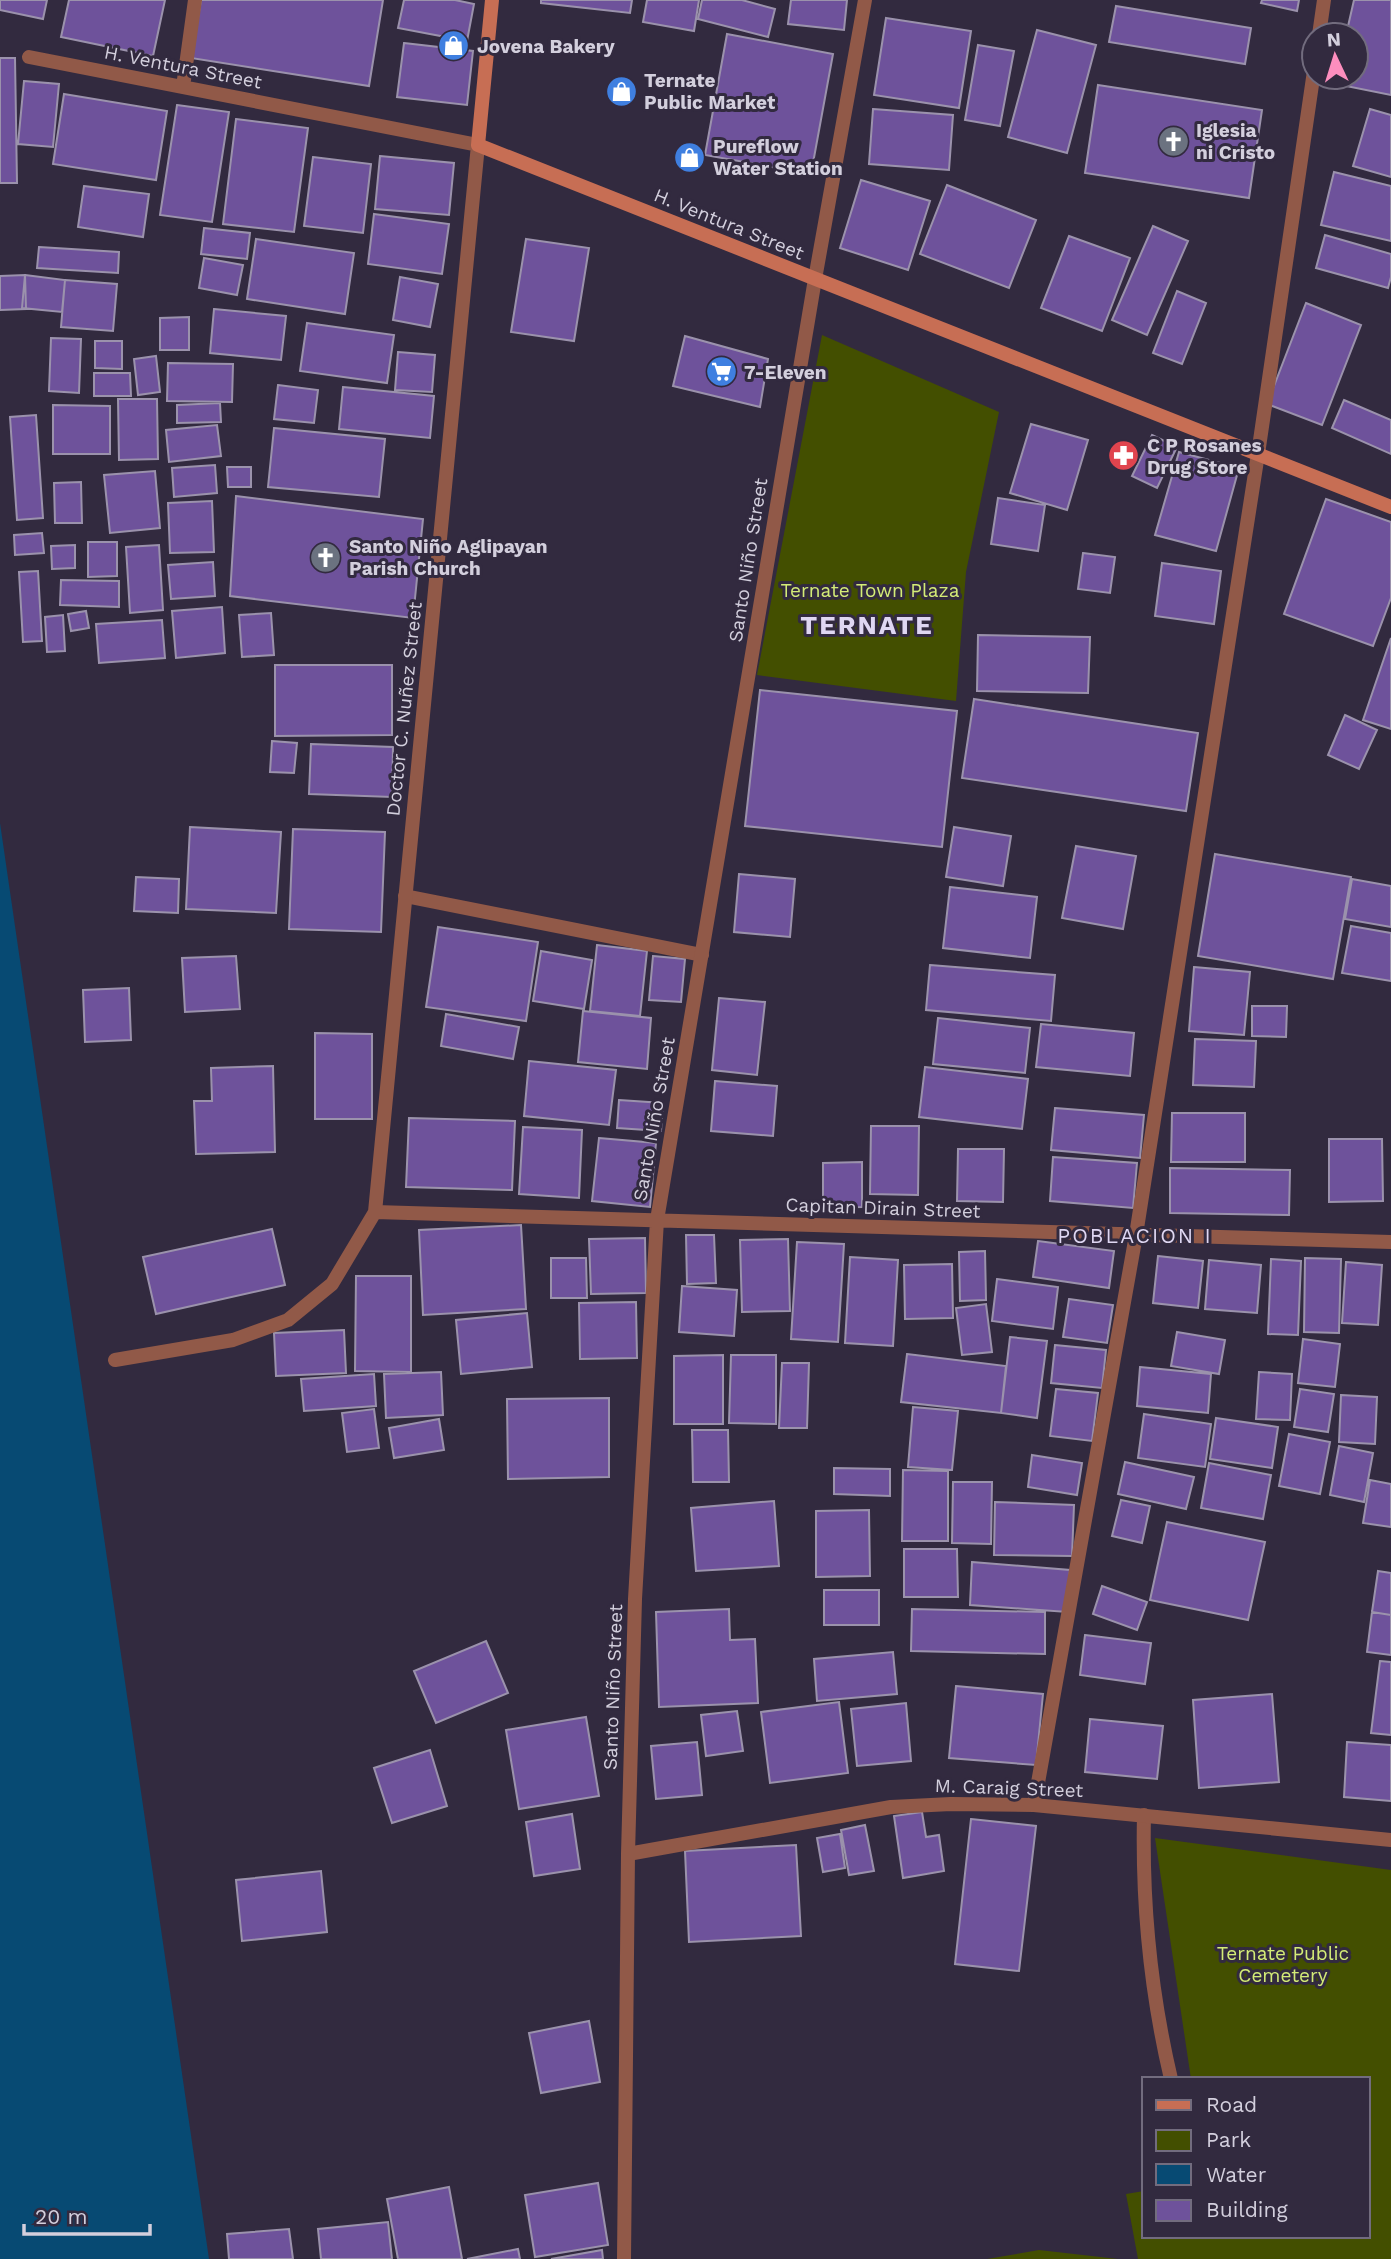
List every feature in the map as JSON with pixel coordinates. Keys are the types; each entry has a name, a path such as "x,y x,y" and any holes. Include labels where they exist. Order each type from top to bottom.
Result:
{"main road":[{"name":"Doctor C. Nuñez Street","path":"478,145 492,0"},
{"name":"H. Ventura Street","path":"478,145 1391,508"}],"street":[{"path":"183,87 195,0"},
{"name":"Santo Niño Street","path":"624,2259 628,1854 635,1599 657,1220 815,279 865,0"},
{"path":"1321,21 1324,0"},
{"name":"H. Ventura Street","path":"29,57 478,145"},
{"path":"1034,1805 1136,1235 1258,454 1311,91"},
{"name":"Doctor C. Nuñez Street","path":"375,1212 478,145"},
{"path":"405,896 702,955"},
{"path":"115,1360 233,1340 288,1320 332,1284 375,1212"},
{"name":"Capitan Dirain Street","path":"375,1212 1391,1242"},
{"name":"M. Caraig Street","path":"628,1854 891,1807 951,1804 1034,1805 1391,1839"},
{"path":"1144,1815 1145,1900 1162,2040 1171,2077"}],"green space":[{"name":"Ternate Town Plaza","path":"822,335 999,412 966,572 956,701 757,675"},
{"name":"Ternate Public Cemetery","path":"1155,1838 1391,1870 1391,2259 1138,2259 1126,2194 1142,2191 1142,2238 1370,2238 1370,2077 1191,2077"},
{"path":"1039,2250 1118,2259 987,2259"}],"water":[{"path":"0,823 209,2259 0,2259"}],"building":[{"path":"0,0 47,0 43,19 0,10"},
{"path":"69,0 165,0 153,56 61,37"},
{"path":"201,0 383,0 369,86 191,58"},
{"path":"404,0 455,0 474,4 467,41 398,28"},
{"path":"541,0 632,0 630,13 541,3"},
{"path":"647,0 699,0 694,31 643,22"},
{"path":"702,0 742,0 775,9 768,37 698,19"},
{"path":"791,0 847,0 844,30 788,24"},
{"path":"1262,0 1299,0 1297,11 1261,3"},
{"path":"1354,0 1391,0 1391,95 1370,91 1370,21 1349,21"},
{"path":"1116,6 1251,28 1245,64 1109,42"},
{"path":"886,18 971,31 959,108 874,95"},
{"path":"1037,30 1096,45 1067,153 1008,137"},
{"path":"727,34 833,54 811,174 705,155"},
{"path":"404,43 473,51 467,105 397,97"},
{"path":"978,45 1014,51 1000,126 965,120"},
{"path":"0,58 15,58 17,183 0,183"},
{"path":"24,81 59,84 53,147 18,144"},
{"name":"Iglesia ni Cristo","path":"1098,85 1262,110 1249,198 1085,173"},
{"path":"64,94 167,111 156,180 53,164"},
{"path":"177,105 229,112 212,222 160,215"},
{"path":"873,109 953,115 949,170 869,164"},
{"path":"1370,109 1391,115 1391,177 1353,166"},
{"path":"236,119 308,128 294,232 223,224"},
{"path":"380,156 454,163 449,215 375,209"},
{"path":"313,157 371,164 363,233 304,226"},
{"path":"1334,172 1391,186 1391,241 1321,225"},
{"path":"861,180 930,201 908,270 840,248"},
{"path":"947,185 1036,220 1009,288 920,254"},
{"path":"84,186 149,194 143,237 78,227"},
{"path":"374,214 449,224 442,274 368,264"},
{"path":"1153,226 1188,241 1147,335 1112,320"},
{"path":"204,228 250,233 247,259 201,254"},
{"path":"1325,235 1391,254 1388,288 1316,268"},
{"path":"1069,236 1130,258 1102,331 1041,308"},
{"path":"256,239 354,253 345,314 247,299"},
{"path":"526,239 589,248 574,341 511,332"},
{"path":"39,247 119,252 118,273 37,268"},
{"path":"204,258 243,265 237,295 199,288"},
{"path":"25,275 65,280 62,312 22,308"},
{"path":"25,275 26,309 0,310 0,276"},
{"path":"400,277 438,284 430,327 393,320"},
{"path":"65,280 117,284 113,331 61,327"},
{"path":"1177,291 1206,303 1182,364 1153,353"},
{"path":"1306,303 1361,325 1322,425 1267,404"},
{"path":"214,309 286,316 281,360 210,353"},
{"path":"189,317 189,350 160,350 160,318"},
{"path":"307,323 394,335 387,383 300,371"},
{"name":"7-Eleven","path":"685,336 768,359 760,407 673,386"},
{"path":"51,338 81,339 79,393 49,391"},
{"path":"95,341 122,341 122,369 95,368"},
{"path":"398,352 435,355 432,392 395,390"},
{"path":"156,356 160,392 138,395 134,359"},
{"path":"168,363 233,364 232,402 167,401"},
{"path":"94,373 130,373 131,396 94,396"},
{"path":"278,385 318,390 314,423 274,419"},
{"path":"343,387 434,396 430,438 339,429"},
{"path":"118,399 157,399 158,459 119,460"},
{"path":"1344,400 1391,420 1391,454 1332,428"},
{"path":"220,403 221,422 177,423 177,405"},
{"path":"53,405 110,406 110,454 53,454"},
{"path":"36,415 43,518 17,520 10,417"},
{"path":"1031,424 1088,440 1067,510 1010,493"},
{"path":"217,425 221,456 169,462 166,430"},
{"path":"274,428 385,439 379,497 268,487"},
{"path":"1152,435 1177,447 1157,488 1132,476"},
{"path":"1179,452 1239,468 1216,551 1155,535"},
{"path":"215,465 217,493 174,497 172,468"},
{"path":"227,467 251,467 251,487 228,487"},
{"path":"155,471 160,528 110,533 104,475"},
{"path":"81,482 82,523 55,523 54,483"},
{"name":"Santo Niño Aglipayan Parish Church","path":"236,496 423,519 413,618 230,596"},
{"path":"998,498 1045,505 1038,551 991,544"},
{"path":"1326,499 1391,522 1391,598 1373,646 1284,614"},
{"path":"212,501 214,552 170,553 168,503"},
{"path":"42,533 44,553 15,555 14,535"},
{"path":"88,542 117,542 117,576 88,577"},
{"path":"75,545 75,568 52,569 51,546"},
{"path":"159,545 163,610 130,613 126,547"},
{"path":"1083,553 1115,557 1110,593 1078,589"},
{"path":"213,562 215,596 171,599 168,565"},
{"path":"1162,563 1221,571 1214,624 1155,616"},
{"path":"38,571 42,641 23,642 19,572"},
{"path":"61,580 119,581 119,607 60,605"},
{"path":"222,607 225,653 176,658 172,611"},
{"path":"86,611 89,628 71,631 68,614"},
{"path":"271,613 274,655 242,657 239,615"},
{"path":"63,615 65,651 47,652 45,617"},
{"path":"162,620 165,658 99,663 96,624"},
{"path":"978,635 1090,637 1088,693 977,691"},
{"path":"1391,638 1391,729 1363,720"},
{"path":"275,665 392,665 392,735 275,736"},
{"path":"760,690 957,711 942,847 745,826"},
{"path":"974,699 1198,733 1186,811 962,778"},
{"path":"1345,715 1377,730 1359,769 1328,755"},
{"path":"272,741 297,743 294,773 270,772"},
{"path":"311,744 393,747 392,797 309,794"},
{"path":"190,827 281,832 276,913 186,909"},
{"path":"954,827 1011,836 1003,886 946,877"},
{"path":"293,829 385,832 381,932 289,929"},
{"path":"1076,846 1136,856 1123,929 1062,918"},
{"path":"1215,854 1351,877 1333,979 1198,956"},
{"path":"739,874 795,879 790,937 734,932"},
{"path":"136,877 179,879 178,913 134,911"},
{"path":"1352,879 1391,886 1391,927 1345,919"},
{"path":"950,887 1037,897 1030,958 943,948"},
{"path":"1351,926 1391,933 1391,981 1342,973"},
{"path":"438,927 538,942 526,1021 426,1007"},
{"path":"597,945 647,951 640,1016 590,1011"},
{"path":"541,951 592,960 584,1009 533,1001"},
{"path":"236,956 240,1009 185,1012 182,958"},
{"path":"653,956 685,959 681,1002 649,1000"},
{"path":"930,965 1055,975 1051,1021 926,1010"},
{"path":"1194,967 1250,972 1244,1035 1189,1031"},
{"path":"129,988 131,1040 85,1042 83,990"},
{"path":"719,998 765,1002 757,1075 712,1070"},
{"path":"1252,1006 1287,1006 1286,1037 1252,1036"},
{"path":"583,1011 651,1018 647,1069 578,1062"},
{"path":"446,1014 519,1027 513,1059 441,1046"},
{"path":"938,1018 1030,1028 1025,1073 933,1064"},
{"path":"1041,1024 1134,1033 1130,1076 1036,1067"},
{"path":"315,1033 372,1034 372,1119 315,1119"},
{"path":"1195,1039 1256,1041 1254,1087 1193,1085"},
{"path":"529,1061 616,1070 609,1125 524,1116"},
{"path":"273,1066 275,1152 196,1154 194,1101 212,1101 211,1068"},
{"path":"925,1067 1028,1079 1022,1129 919,1117"},
{"path":"715,1081 777,1086 773,1136 711,1131"},
{"path":"619,1100 663,1103 661,1131 617,1128"},
{"path":"1055,1108 1144,1115 1140,1158 1051,1150"},
{"path":"1172,1113 1245,1113 1245,1162 1171,1162"},
{"path":"409,1118 515,1121 512,1190 406,1187"},
{"path":"871,1126 919,1126 918,1195 870,1194"},
{"path":"523,1127 582,1130 579,1198 519,1194"},
{"path":"599,1138 656,1143 650,1207 592,1201"},
{"path":"1329,1139 1382,1139 1383,1201 1329,1202"},
{"path":"958,1149 1004,1149 1003,1202 957,1201"},
{"path":"1053,1157 1137,1163 1133,1208 1050,1201"},
{"path":"862,1162 862,1207 823,1208 823,1163"},
{"path":"1170,1168 1290,1170 1289,1215 1170,1213"},
{"path":"521,1225 526,1309 423,1315 419,1230"},
{"path":"272,1229 285,1285 156,1314 143,1257"},
{"path":"686,1235 714,1235 716,1283 687,1284"},
{"path":"645,1238 646,1293 591,1294 589,1239"},
{"path":"788,1239 790,1311 742,1312 740,1240"},
{"path":"1038,1241 1114,1251 1109,1288 1033,1277"},
{"path":"797,1242 844,1244 838,1342 791,1339"},
{"path":"985,1251 986,1300 960,1301 959,1252"},
{"path":"1158,1256 1203,1261 1198,1308 1153,1303"},
{"path":"850,1257 898,1260 893,1346 845,1343"},
{"path":"551,1258 586,1258 587,1298 551,1298"},
{"path":"1305,1258 1341,1259 1339,1333 1304,1332"},
{"path":"1271,1259 1301,1261 1298,1335 1268,1334"},
{"path":"1209,1260 1261,1265 1257,1313 1205,1309"},
{"path":"1346,1262 1382,1265 1378,1325 1342,1323"},
{"path":"952,1264 953,1318 905,1319 904,1265"},
{"path":"356,1276 411,1276 411,1372 355,1371"},
{"path":"997,1279 1058,1287 1053,1329 992,1321"},
{"path":"682,1286 737,1290 734,1336 679,1332"},
{"path":"1069,1299 1113,1305 1107,1343 1063,1337"},
{"path":"636,1302 637,1358 580,1359 579,1303"},
{"path":"986,1304 992,1352 962,1355 956,1308"},
{"path":"527,1313 532,1367 461,1374 456,1320"},
{"path":"344,1330 346,1373 276,1376 274,1333"},
{"path":"1177,1332 1225,1340 1219,1374 1171,1366"},
{"path":"1010,1337 1047,1341 1037,1418 1001,1413"},
{"path":"1303,1339 1340,1344 1335,1387 1298,1383"},
{"path":"1055,1345 1106,1350 1102,1388 1051,1383"},
{"path":"907,1354 1006,1366 1001,1413 901,1402"},
{"path":"723,1355 723,1424 674,1424 674,1356"},
{"path":"731,1355 776,1355 776,1424 729,1423"},
{"path":"782,1363 809,1363 807,1428 779,1428"},
{"path":"1140,1367 1211,1374 1208,1413 1137,1406"},
{"path":"441,1372 443,1415 386,1418 384,1374"},
{"path":"1259,1372 1292,1374 1290,1420 1256,1419"},
{"path":"374,1374 376,1406 304,1411 301,1379"},
{"path":"1056,1389 1098,1393 1092,1441 1050,1436"},
{"path":"1300,1389 1334,1394 1328,1432 1294,1427"},
{"path":"1341,1395 1377,1397 1375,1444 1339,1442"},
{"path":"609,1398 609,1477 508,1479 507,1399"},
{"path":"913,1407 958,1411 952,1470 908,1467"},
{"path":"374,1409 379,1448 347,1452 342,1413"},
{"path":"1144,1414 1211,1424 1205,1467 1138,1458"},
{"path":"1216,1418 1278,1427 1272,1468 1210,1459"},
{"path":"439,1419 444,1450 394,1458 389,1428"},
{"path":"692,1430 728,1430 729,1482 693,1482"},
{"path":"1289,1434 1330,1442 1320,1494 1279,1486"},
{"path":"1339,1446 1373,1453 1364,1502 1330,1495"},
{"path":"1032,1455 1082,1463 1077,1495 1028,1487"},
{"path":"1125,1462 1194,1477 1186,1509 1118,1494"},
{"path":"1209,1463 1271,1475 1263,1519 1201,1508"},
{"path":"834,1468 890,1469 890,1496 834,1494"},
{"path":"903,1470 948,1471 948,1541 902,1541"},
{"path":"1370,1480 1391,1484 1391,1527 1363,1523"},
{"path":"953,1482 992,1482 991,1544 952,1543"},
{"path":"1121,1500 1150,1506 1142,1543 1112,1536"},
{"path":"774,1501 779,1566 696,1571 691,1508"},
{"path":"995,1502 1074,1505 1072,1556 994,1555"},
{"path":"869,1510 870,1576 816,1577 816,1511"},
{"path":"1167,1522 1265,1542 1248,1620 1150,1600"},
{"path":"904,1549 957,1549 958,1597 904,1597"},
{"path":"972,1562 1070,1570 1067,1612 970,1605"},
{"path":"1378,1571 1391,1573 1391,1615 1372,1612"},
{"path":"1102,1586 1147,1602 1137,1630 1093,1614"},
{"path":"824,1590 879,1590 879,1625 824,1625"},
{"path":"729,1609 730,1640 755,1639 758,1703 659,1707 656,1612"},
{"path":"912,1609 1045,1612 1045,1654 911,1651"},
{"path":"1372,1612 1391,1615 1391,1655 1367,1652"},
{"path":"1085,1635 1151,1643 1145,1684 1080,1675"},
{"path":"486,1641 508,1693 436,1723 414,1671"},
{"path":"893,1652 897,1694 817,1701 814,1659"},
{"path":"1380,1661 1391,1662 1391,1735 1371,1733"},
{"path":"956,1686 1043,1694 1036,1765 949,1758"},
{"path":"1272,1694 1279,1782 1199,1788 1193,1700"},
{"path":"839,1702 848,1773 770,1783 761,1712"},
{"path":"906,1703 911,1761 857,1766 851,1709"},
{"path":"737,1711 743,1751 706,1756 701,1715"},
{"path":"586,1717 599,1796 519,1809 506,1730"},
{"path":"1090,1719 1163,1726 1157,1779 1085,1772"},
{"path":"697,1742 702,1795 656,1799 651,1746"},
{"path":"1347,1742 1391,1745 1391,1801 1344,1797"},
{"path":"430,1750 447,1806 392,1823 374,1768"},
{"path":"922,1812 926,1837 939,1835 944,1871 903,1878 894,1816"},
{"path":"572,1814 580,1869 534,1876 526,1822"},
{"path":"971,1819 1036,1826 1019,1971 955,1964"},
{"path":"865,1825 874,1871 849,1875 841,1830"},
{"path":"840,1834 845,1868 823,1872 817,1838"},
{"path":"796,1845 801,1936 689,1942 685,1851"},
{"path":"321,1871 327,1932 242,1941 236,1880"},
{"path":"589,2021 600,2082 541,2093 529,2033"},
{"path":"598,2183 608,2245 535,2257 525,2195"},
{"path":"449,2187 462,2259 398,2259 387,2199"},
{"path":"388,2222 392,2259 321,2259 318,2229"},
{"path":"289,2229 293,2259 229,2259 227,2234"},
{"path":"518,2249 520,2259 467,2259"},
{"path":"602,2250 603,2259 551,2259"}],"place":[{"name":"Jovena Bakery","path":"454,46"},
{"name":"Ternate Public Market","path":"621,91"},
{"name":"Iglesia ni Cristo","path":"1173,141"},
{"name":"Pureflow Water Station","path":"690,157"},
{"name":"7-Eleven","path":"721,372"},
{"name":"C P Rosanes Drug Store","path":"1124,456"},
{"name":"Santo Niño Aglipayan Parish Church","path":"326,557"}],"district":[{"name":"TERNATE","path":"867,625"},
{"name":"POBLACION I","path":"1135,1235"}]}
